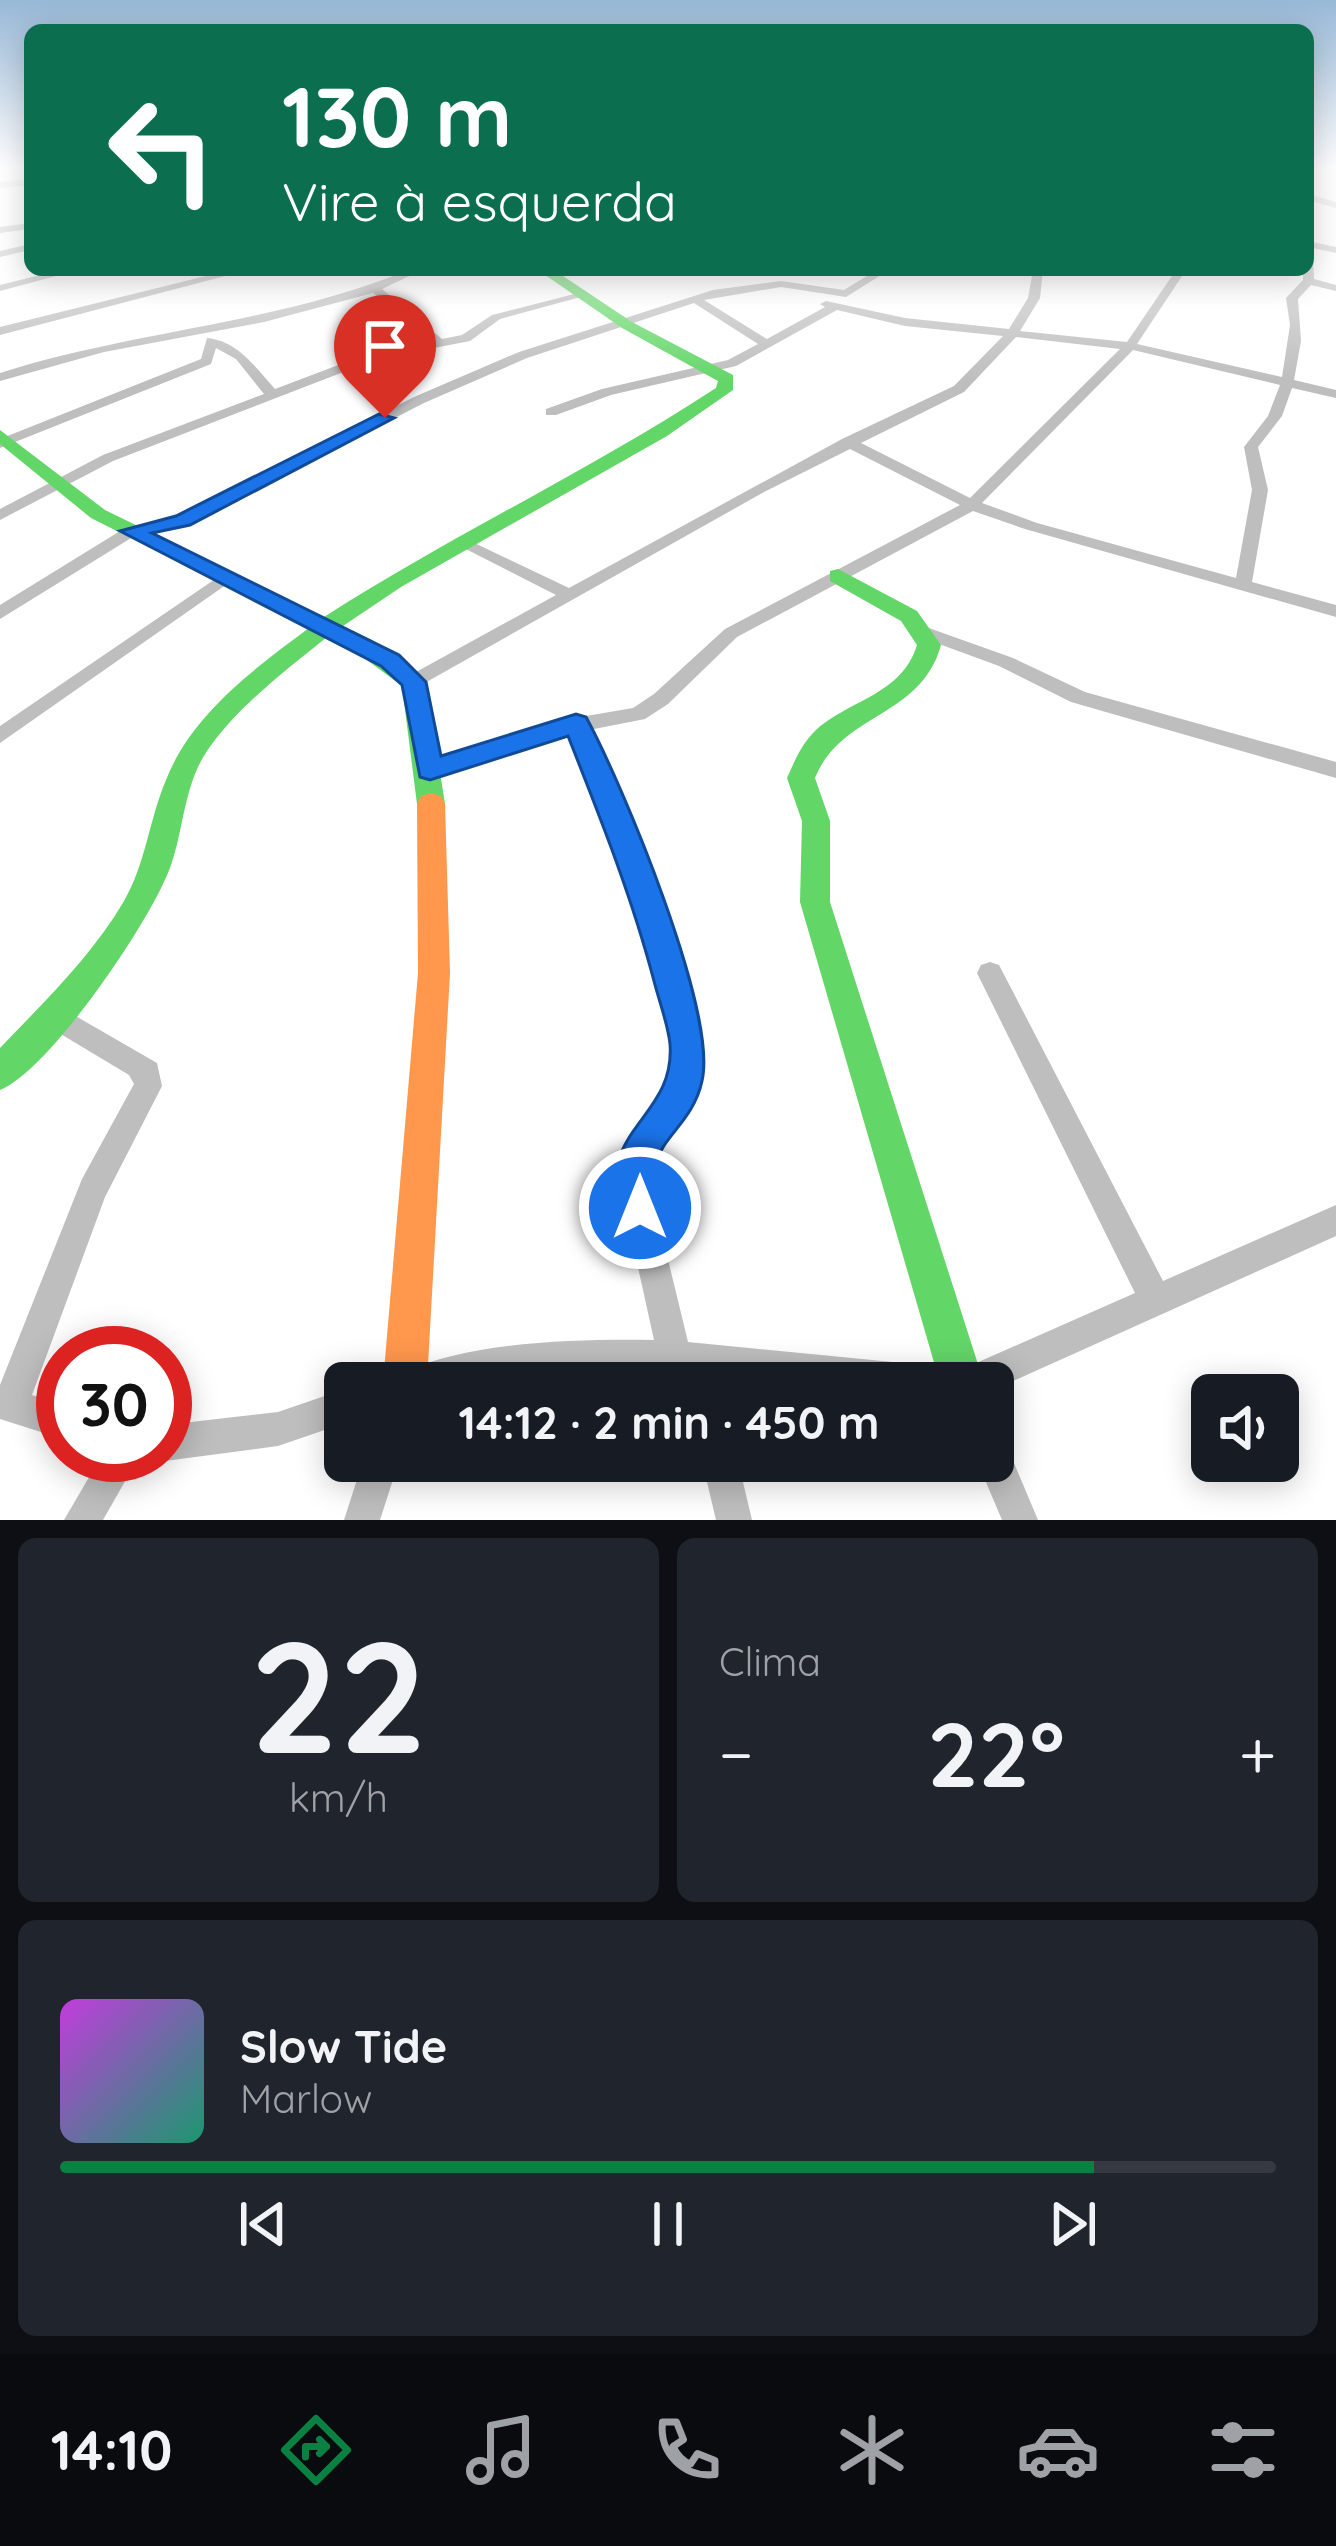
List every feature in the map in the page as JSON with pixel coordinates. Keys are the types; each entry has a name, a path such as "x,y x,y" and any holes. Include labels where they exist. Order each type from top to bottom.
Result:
{"street":[{"path":"0,288 49,276"},
{"path":"0,331 218,276"},
{"path":"2,375 206,336 401,276"},
{"path":"0,1073 53,1015 147,888 169,794 184,764 248,690 321,627 460,542 518,518 711,400 728,384 554,276"},
{"path":"801,276 834,301"},
{"path":"551,412 710,369 767,345 875,276"},
{"path":"414,682 848,442 958,389 1014,330 1034,298 1037,276"},
{"path":"430,770 576,723 638,714 661,699 731,633 972,505 1130,346 1177,276"},
{"path":"1310,276 1310,281"},
{"path":"1310,281 1336,288"},
{"path":"1243,585 1260,490 1251,447 1275,415 1286,382 1296,314 1292,298 1310,281"},
{"path":"0,614 131,531 182,521 418,400 523,355 628,325 694,298 781,284 904,322 1014,330"},
{"path":"373,287 441,344"},
{"path":"851,292 890,311 1130,346 1336,394"},
{"path":"0,515 58,481 374,356 472,335 496,317 582,295"},
{"path":"694,298 767,345"},
{"path":"206,336 240,356 273,396"},
{"path":"3,440 207,361 206,336"},
{"path":"3,440 98,514 390,661 414,682 430,770 434,973 406,1362"},
{"path":"848,442 972,505 1336,611"},
{"path":"460,542 568,594"},
{"path":"838,576 899,608 926,633 994,657 1078,697 1336,770"},
{"path":"0,736 224,578"},
{"path":"926,633 925,669 814,748 801,778 816,820 815,902 959,1362"},
{"path":"576,723 649,903 687,1044 685,1080 674,1109 640,1147 634,1181 691,1362"},
{"path":"990,973 1155,1300"},
{"path":"36,1414 6,1404 93,1190 148,1086 147,1072 139,1066 53,1015"},
{"path":"1014,1362 1336,1220"},
{"path":"192,1440 278,1429 324,1413"},
{"path":"82,1520 105,1482"},
{"path":"362,1520 374,1482"},
{"path":"725,1482 734,1520"},
{"path":"1004,1482 1020,1520"}],"traffic: fast":[{"path":"0,1073 81,986 117,939 156,865 185,765 215,723 270,670 393,582 595,471 724,390 727,379 627,325 554,276"},
{"path":"0,435 98,514 364,646 414,682 431,804"},
{"path":"838,576 909,616 929,645 912,681 826,737 813,751 801,778 816,821 815,902 956,1362"}],"traffic: slow":[{"path":"406,1362 434,973 431,804"}],"route":[{"path":"385,418 182,521 131,531 390,661 414,682 430,770 576,723 649,903 687,1044 685,1080 674,1109 640,1147 635,1164 640,1208"}]}
